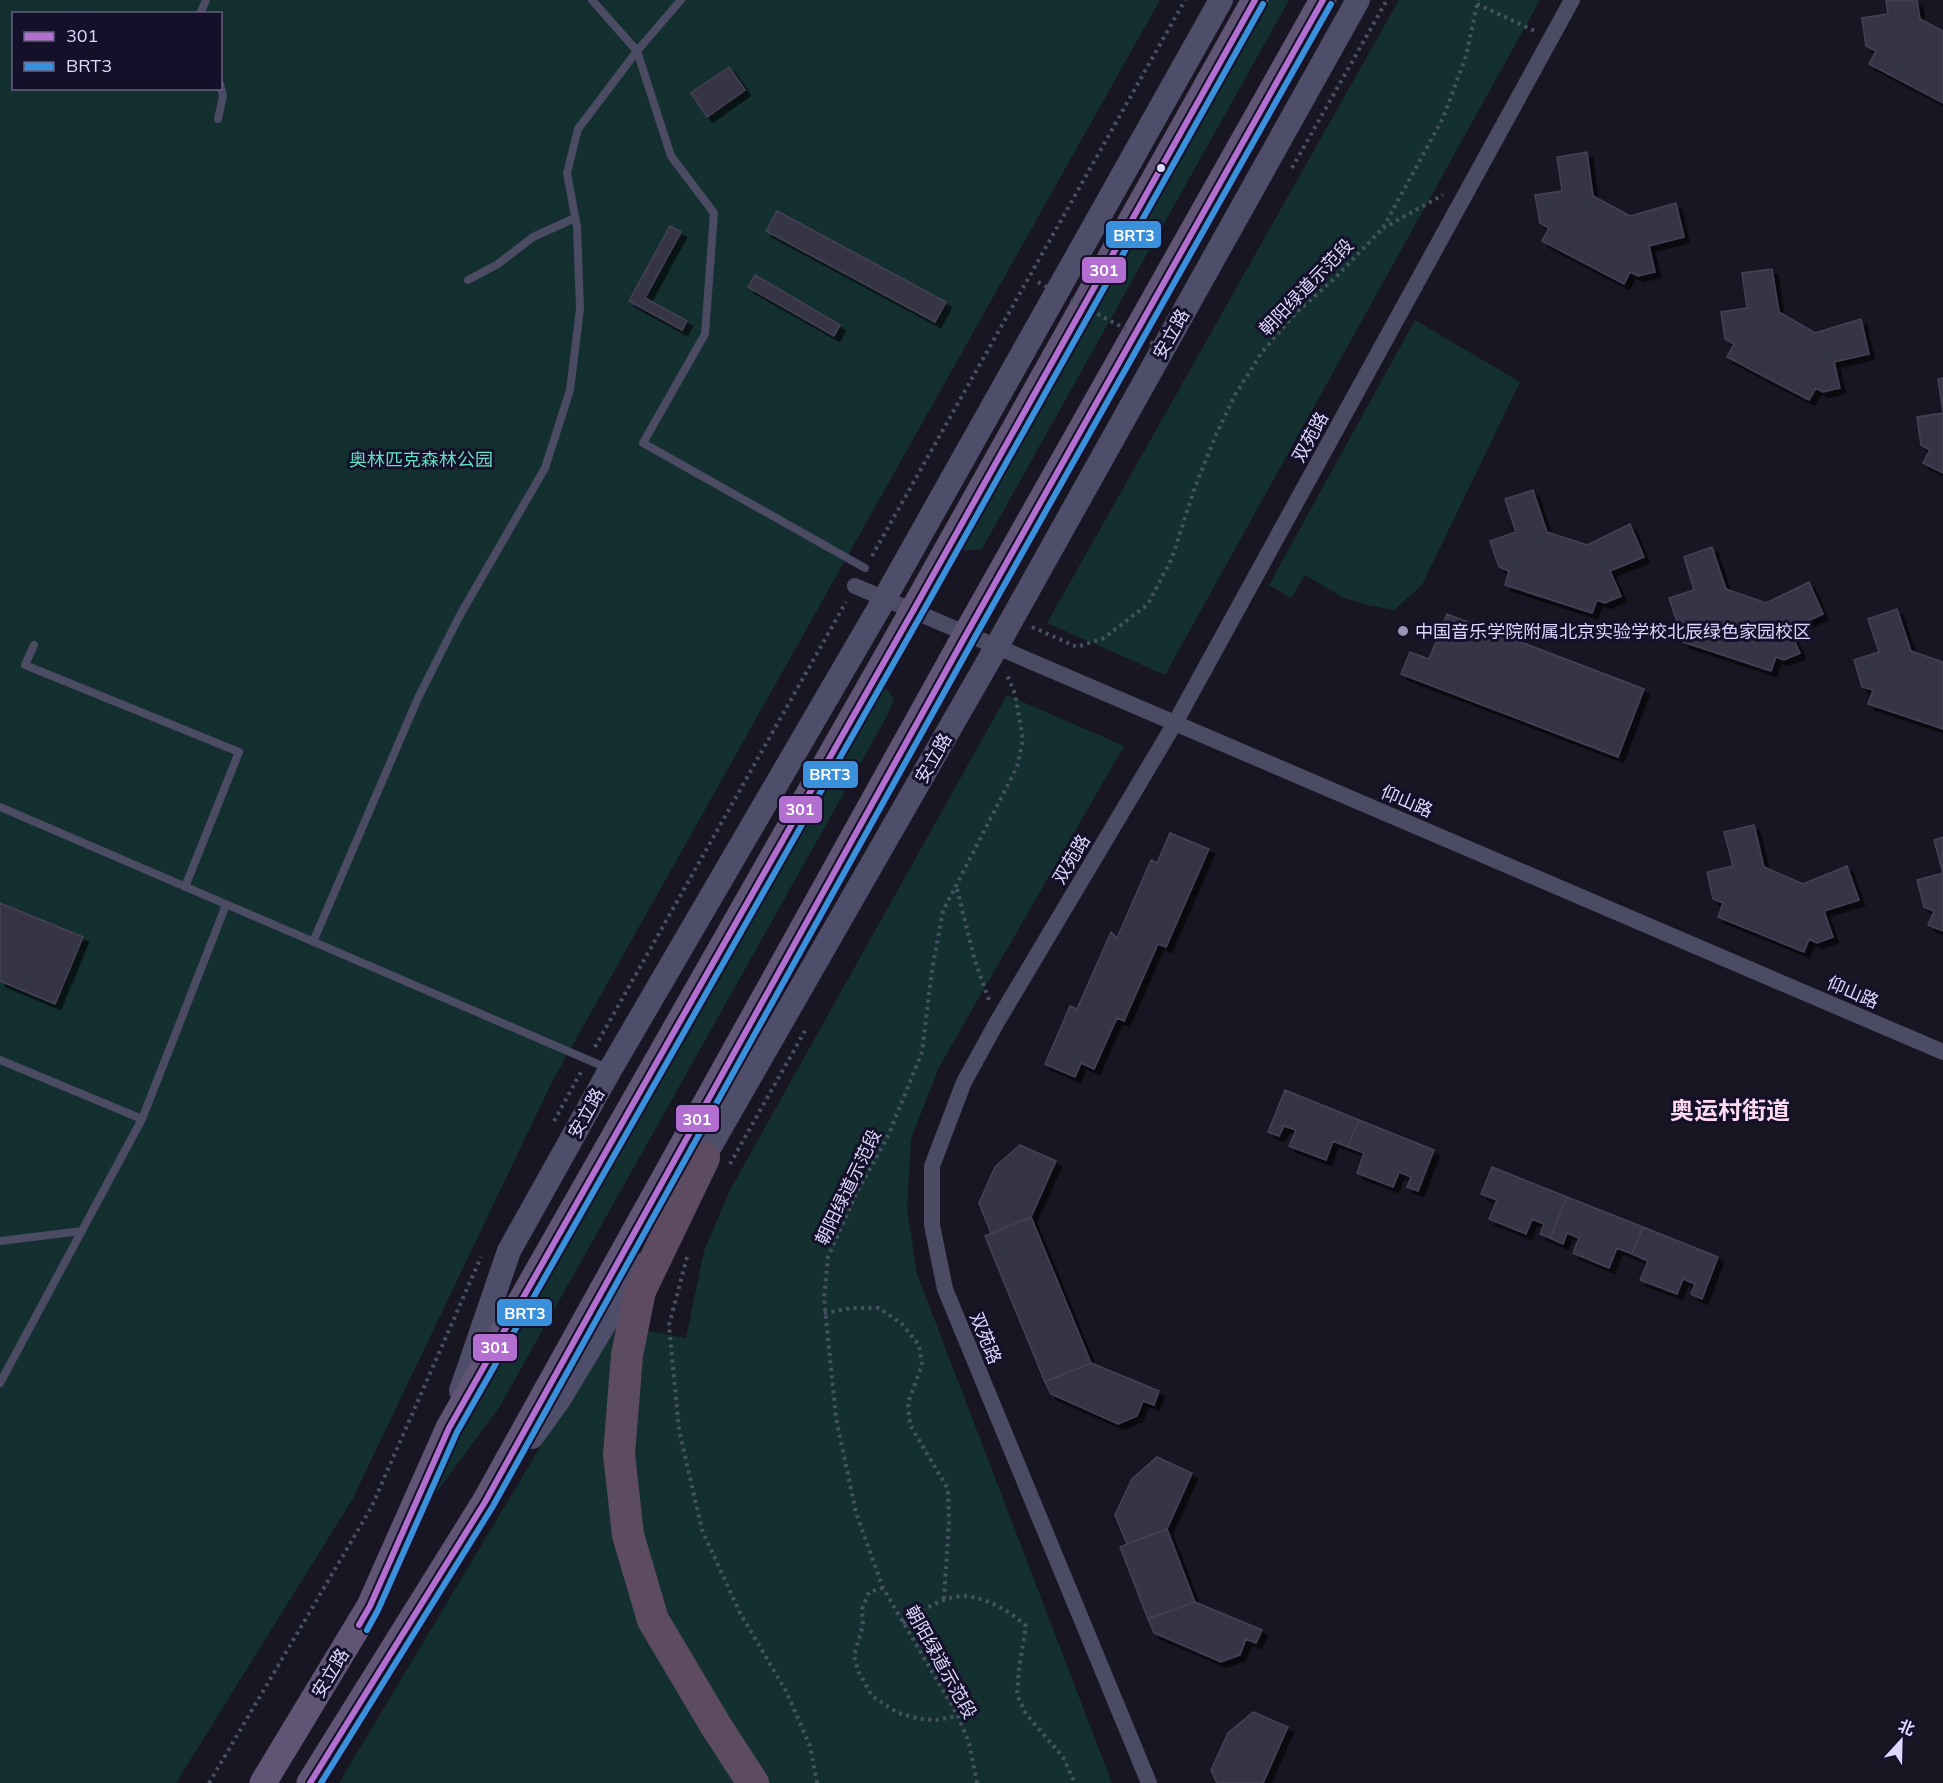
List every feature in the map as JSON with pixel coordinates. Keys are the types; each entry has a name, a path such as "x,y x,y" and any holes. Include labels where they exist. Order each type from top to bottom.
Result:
{"highway":[{"path":"717,1161 640,1291 627,1355 619,1454 628,1535 653,1620 753,1783"}],"main road":[{"name":"安立路","path":"263,1783 370,1606 449,1428 913,610 1255,0"},
{"name":"安立路","path":"310,1783 485,1502 967,633 1323,0"}],"street":[{"name":"安立路","path":"449,1428 509,1251 610,1070 885,598 1221,0"},
{"name":"安立路","path":"485,1502 558,1401 717,1161 1006,650 1358,0"},
{"name":"双苑路","path":"1149,1783 945,1289 932,1225 932,1166 964,1082 1175,723 1572,0"},
{"name":"仰山路","path":"855,586 1943,1052"}],"lane":[{"path":"592,0 637,51 671,156 714,213 705,334 643,443 865,568"},
{"path":"313,942 418,698 460,615 545,468 570,390 580,309 575,218 567,173 578,129 637,51 681,0"},
{"path":"218,119 223,96 222,90"},
{"path":"468,280 498,264 533,237 575,218"},
{"path":"34,645 25,665 239,752 185,887"},
{"path":"0,807 610,1070"},
{"path":"0,1383 142,1119 226,905"},
{"path":"0,1060 142,1119"},
{"path":"0,1241 82,1231"}],"path":[{"path":"1289,174 1387,0"},
{"path":"1478,2 1551,38"},
{"name":"朝阳绿道示范段","path":"1032,627 1077,646 1104,638 1148,604 1172,558 1198,479 1235,395 1262,352 1297,312 1334,279 1383,228 1443,118 1466,56 1478,2"},
{"path":"1383,228 1474,179"},
{"path":"1055,231 1064,236"},
{"path":"1038,282 1174,355"},
{"path":"987,352 996,356"},
{"path":"1001,681 1006,671 1006,650 1032,627 1037,616"},
{"name":"朝阳绿道示范段","path":"977,1783 969,1743 958,1716 883,1588 856,1513 838,1429 824,1313 828,1257 856,1194 888,1136 922,1052 932,970 944,911 1017,767 1023,739 1015,694 1006,671"},
{"path":"956,888 975,961 998,1022"},
{"path":"717,1161 810,1020"},
{"path":"689,1246 669,1325 679,1430 686,1463 702,1530 740,1613 786,1691 810,1746 817,1783"},
{"path":"824,1313 852,1308 879,1308 902,1323 919,1345 922,1365 908,1403 910,1425 948,1489 949,1520 944,1600"},
{"path":"883,1588 869,1593 862,1609 863,1625 854,1656 858,1671 867,1688 872,1696 898,1713 928,1720 958,1716"},
{"path":"903,1623 933,1604 955,1596 984,1599 1014,1614 1026,1626 1017,1695 1026,1714 1063,1757 1075,1783"}],"green space":[{"name":"奥林匹克森林公园","path":"0,0 1160,0 553,1080 352,1500 176,1783 0,1783"},
{"path":"1252,0 1289,0 982,549 959,551"},
{"path":"1399,0 1540,0 1165,675 1047,623"},
{"path":"1415,320 1520,382 1422,585 1394,610 1366,605 1342,597 1305,575 1291,598 1269,585"},
{"path":"885,688 894,698 887,716 500,1406 414,1523 453,1430"},
{"path":"1007,695 1124,746 939,1067 911,1139 907,1209 917,1274 1112,1783 339,1783 614,1324 686,1338 704,1251 730,1190"}],"building":[{"path":"1886,0 1917,0 1920,19 1943,31 1943,103 1869,64 1876,51 1866,46 1862,18 1888,14"},
{"path":"729,67 745,90 707,117 691,93"},
{"path":"1587,152 1593,196 1630,216 1676,203 1684,237 1649,246 1655,272 1638,276 1630,272 1624,284 1542,241 1549,228 1540,223 1535,195 1562,191 1557,157"},
{"path":"777,211 946,302 935,322 766,231"},
{"path":"670,226 681,232 645,298 687,321 682,330 629,301"},
{"path":"1772,269 1779,312 1815,333 1861,319 1869,354 1834,362 1840,388 1823,392 1816,388 1809,400 1727,357 1734,344 1725,339 1721,312 1747,308 1742,273"},
{"path":"755,275 840,325 834,336 748,287"},
{"path":"1943,378 1943,412 1938,379"},
{"path":"1943,413 1943,473 1923,463 1930,450 1921,445 1917,417"},
{"path":"1533,490 1547,532 1587,545 1630,524 1644,557 1610,571 1621,596 1605,603 1597,600 1592,613 1505,585 1509,571 1499,567 1490,541 1516,532 1505,499"},
{"path":"1712,547 1726,589 1766,603 1809,582 1823,614 1789,629 1800,653 1784,660 1776,657 1771,671 1683,642 1688,628 1678,625 1669,598 1694,590 1684,557"},
{"path":"1897,609 1911,651 1943,662 1943,729 1868,704 1873,690 1862,687 1854,660 1879,652 1868,619"},
{"path":"1447,614 1644,689 1618,757 1401,674 1410,652 1429,659"},
{"path":"1754,825 1764,867 1803,884 1847,866 1859,900 1824,911 1833,937 1817,943 1809,939 1804,952 1718,917 1723,903 1713,899 1707,872 1733,866 1724,832"},
{"path":"1170,833 1209,849 1166,947 1158,944 1124,1021 1117,1018 1094,1069 1081,1063 1075,1077 1045,1064 1070,1006 1077,1009 1111,932 1117,938 1151,860 1157,863"},
{"path":"1943,837 1943,873 1934,840"},
{"path":"1943,873 1943,931 1928,925 1934,911 1924,907 1917,880"},
{"path":"0,903 83,937 55,1004 0,981"},
{"path":"1285,1090 1359,1120 1348,1147 1333,1141 1326,1160 1289,1146 1296,1130 1284,1126 1279,1136 1268,1132"},
{"path":"1359,1120 1434,1150 1418,1191 1407,1187 1411,1177 1399,1172 1393,1187 1357,1173 1364,1153 1348,1147"},
{"path":"1020,1145 1056,1161 1031,1217 991,1233 979,1203 995,1167"},
{"path":"1492,1167 1567,1197 1550,1238 1540,1234 1544,1224 1532,1219 1526,1234 1489,1219 1497,1200 1481,1194"},
{"path":"1567,1197 1643,1227 1632,1254 1617,1248 1609,1268 1573,1253 1579,1238 1567,1233 1563,1244 1550,1238"},
{"path":"1031,1217 1091,1363 1045,1382 985,1236"},
{"path":"1643,1227 1718,1257 1702,1299 1691,1294 1695,1284 1683,1279 1677,1294 1640,1280 1648,1261 1632,1254"},
{"path":"1091,1363 1159,1391 1154,1405 1143,1401 1137,1416 1118,1424 1051,1394 1045,1382"},
{"path":"1157,1457 1192,1473 1167,1529 1127,1544 1115,1515 1132,1479"},
{"path":"1167,1529 1195,1602 1148,1619 1120,1547"},
{"path":"1195,1602 1262,1630 1256,1643 1246,1639 1240,1655 1221,1662 1154,1633 1148,1619"},
{"path":"1253,1712 1288,1727 1263,1783 1217,1783 1211,1770 1228,1733"}],"transit line":[{"name":"301","path":"359,1625 370,1606 449,1428 913,611 1255,0"},
{"name":"301","path":"310,1783 485,1502 967,633 1323,0"},
{"name":"BRT3","path":"367,1630 457,1432 921,615 1263,4"},
{"name":"BRT3","path":"321,1783 493,1506 975,637 1331,4"}],"place":[{"name":"中国音乐学院附属北京实验学校北辰绿色家园校区","path":"1403,631"}],"district":[{"name":"奥运村街道","path":"1730,1110"}]}
